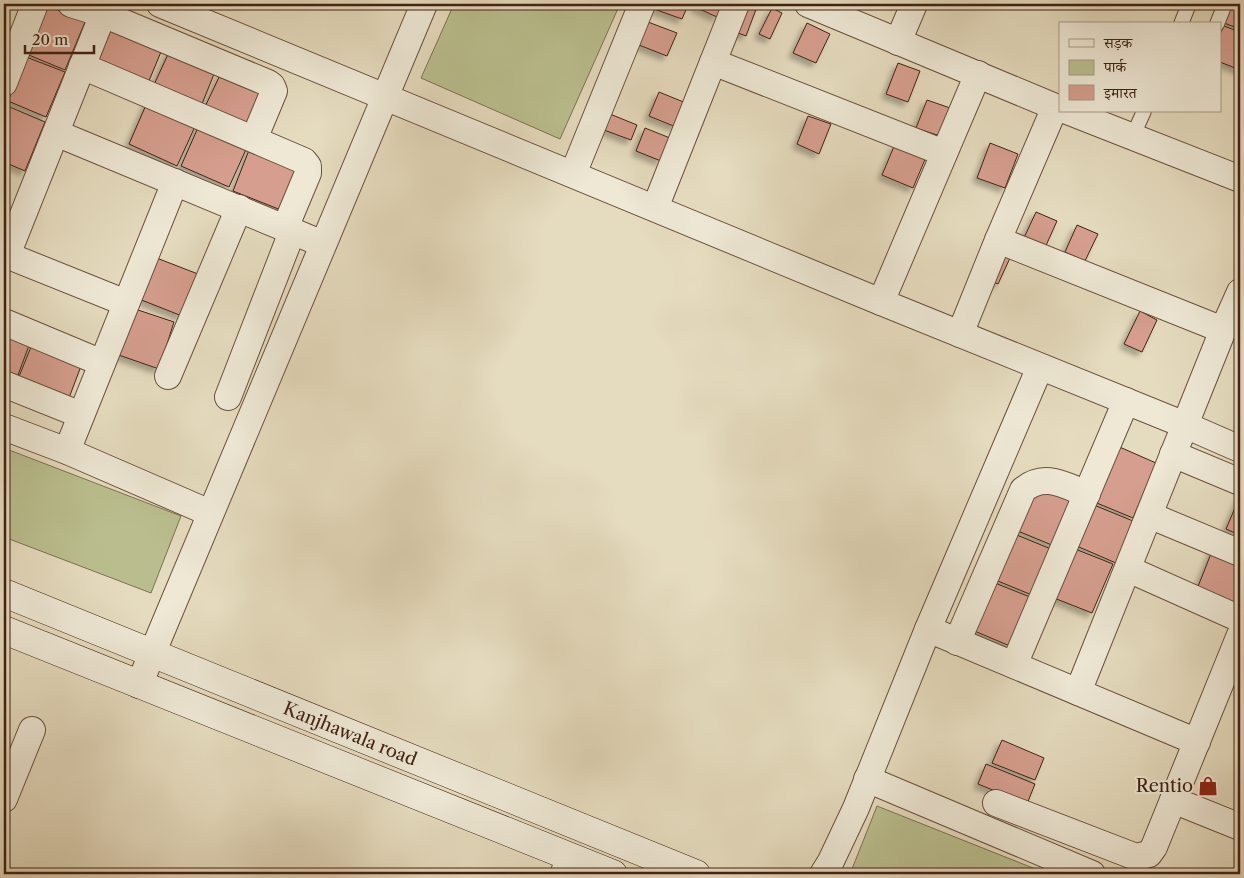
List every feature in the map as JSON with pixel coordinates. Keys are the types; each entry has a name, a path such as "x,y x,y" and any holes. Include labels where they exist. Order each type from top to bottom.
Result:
{"main road":[{"name":"Kanjhawala road","path":"4,593 696,874"},
{"name":"Kanjhawala road","path":"4,630 139,685 560,864 613,874"}],"street":[{"path":"4,83 10,46 35,4"},
{"path":"71,4 105,9 268,82 274,91 254,139"},
{"path":"160,4 1240,449"},
{"path":"139,685 424,4"},
{"path":"573,174 642,4"},
{"path":"655,208 736,4"},
{"path":"808,4 1059,108"},
{"path":"898,42 914,4"},
{"path":"105,9 5,255 126,303"},
{"path":"713,62 944,153"},
{"path":"82,66 304,161 308,166 308,173 228,397"},
{"path":"881,302 978,74"},
{"path":"960,334 998,240 1060,112"},
{"path":"1068,112 1240,179"},
{"path":"56,133 323,244"},
{"path":"67,451 175,182"},
{"path":"168,376 239,208"},
{"path":"998,240 1223,330"},
{"path":"1078,692 1240,292"},
{"path":"4,322 102,363"},
{"path":"823,874 852,817 928,629 1040,367"},
{"path":"4,384 81,415"},
{"path":"1014,666 1126,401"},
{"path":"4,426 210,513"},
{"path":"1173,454 1240,482"},
{"path":"957,642 1023,490 1030,483 1042,480 1055,482 1086,494"},
{"path":"1149,515 1240,553"},
{"path":"1128,569 1240,619"},
{"path":"928,629 1196,742"},
{"path":"996,802 1136,857 1149,854 1154,847 1240,635"},
{"path":"4,799 32,730"},
{"path":"867,779 1092,874"},
{"path":"1173,800 1240,827"}],"lane":[{"path":"1182,22 1189,4"},
{"path":"1218,22 1225,4"},
{"path":"1132,138 1144,112"}],"green space":[{"path":"454,4 620,4 560,139 421,78"},
{"path":"4,448 181,516 151,593 4,537"},
{"path":"877,806 1048,874 850,874"}],"building":[{"path":"44,4 85,22 65,70 24,53"},
{"path":"655,4 688,5 682,19 654,9"},
{"path":"696,4 723,4 717,17 695,7"},
{"path":"743,4 758,4 746,36 733,31"},
{"path":"1231,4 1240,4 1240,29 1224,23"},
{"path":"772,8 782,13 770,39 759,34"},
{"path":"648,22 677,33 667,56 639,45"},
{"path":"807,23 830,34 816,63 793,53"},
{"path":"111,25 163,47 146,88 92,64"},
{"path":"1224,26 1240,32 1240,70 1222,63 1222,30"},
{"path":"170,50 216,69 200,109 152,89"},
{"path":"26,57 65,72 46,117 8,101"},
{"path":"898,63 920,71 908,102 886,94"},
{"path":"221,73 267,91 252,130 203,111"},
{"path":"659,92 686,103 676,127 649,116"},
{"path":"149,98 198,120 177,166 129,144"},
{"path":"927,100 953,109 943,137 916,128"},
{"path":"5,105 45,122 25,171 4,162"},
{"path":"610,114 637,125 631,140 604,130"},
{"path":"808,116 831,124 819,154 797,144"},
{"path":"200,123 248,145 229,187 181,166"},
{"path":"645,128 670,138 661,161 636,151"},
{"path":"990,143 1018,154 1005,188 977,178"},
{"path":"895,144 926,157 913,188 882,175"},
{"path":"251,145 304,166 286,212 233,191"},
{"path":"1036,212 1057,221 1044,250 1023,240"},
{"path":"1077,225 1098,234 1085,261 1065,252"},
{"path":"995,252 1010,258 998,284 984,278"},
{"path":"154,257 198,274 182,316 139,299"},
{"path":"129,307 174,322 159,369 113,353"},
{"path":"1140,311 1157,320 1142,352 1124,344"},
{"path":"4,330 31,340 15,383 4,379"},
{"path":"33,342 83,361 67,403 16,384"},
{"path":"1115,445 1156,463 1133,518 1092,501"},
{"path":"1034,487 1078,502 1059,548 1013,529"},
{"path":"1240,496 1240,535 1226,529"},
{"path":"1089,503 1133,521 1116,563 1072,544"},
{"path":"1007,531 1051,549 1032,595 988,577"},
{"path":"1214,546 1240,557 1240,607 1197,589"},
{"path":"1070,547 1113,564 1092,613 1049,596"},
{"path":"985,579 1030,597 1010,646 965,627"},
{"path":"1002,740 1044,758 1035,780 992,763"},
{"path":"986,764 1035,784 1027,804 978,784"}],"place":[{"name":"Rentio","path":"1208,786"}]}
